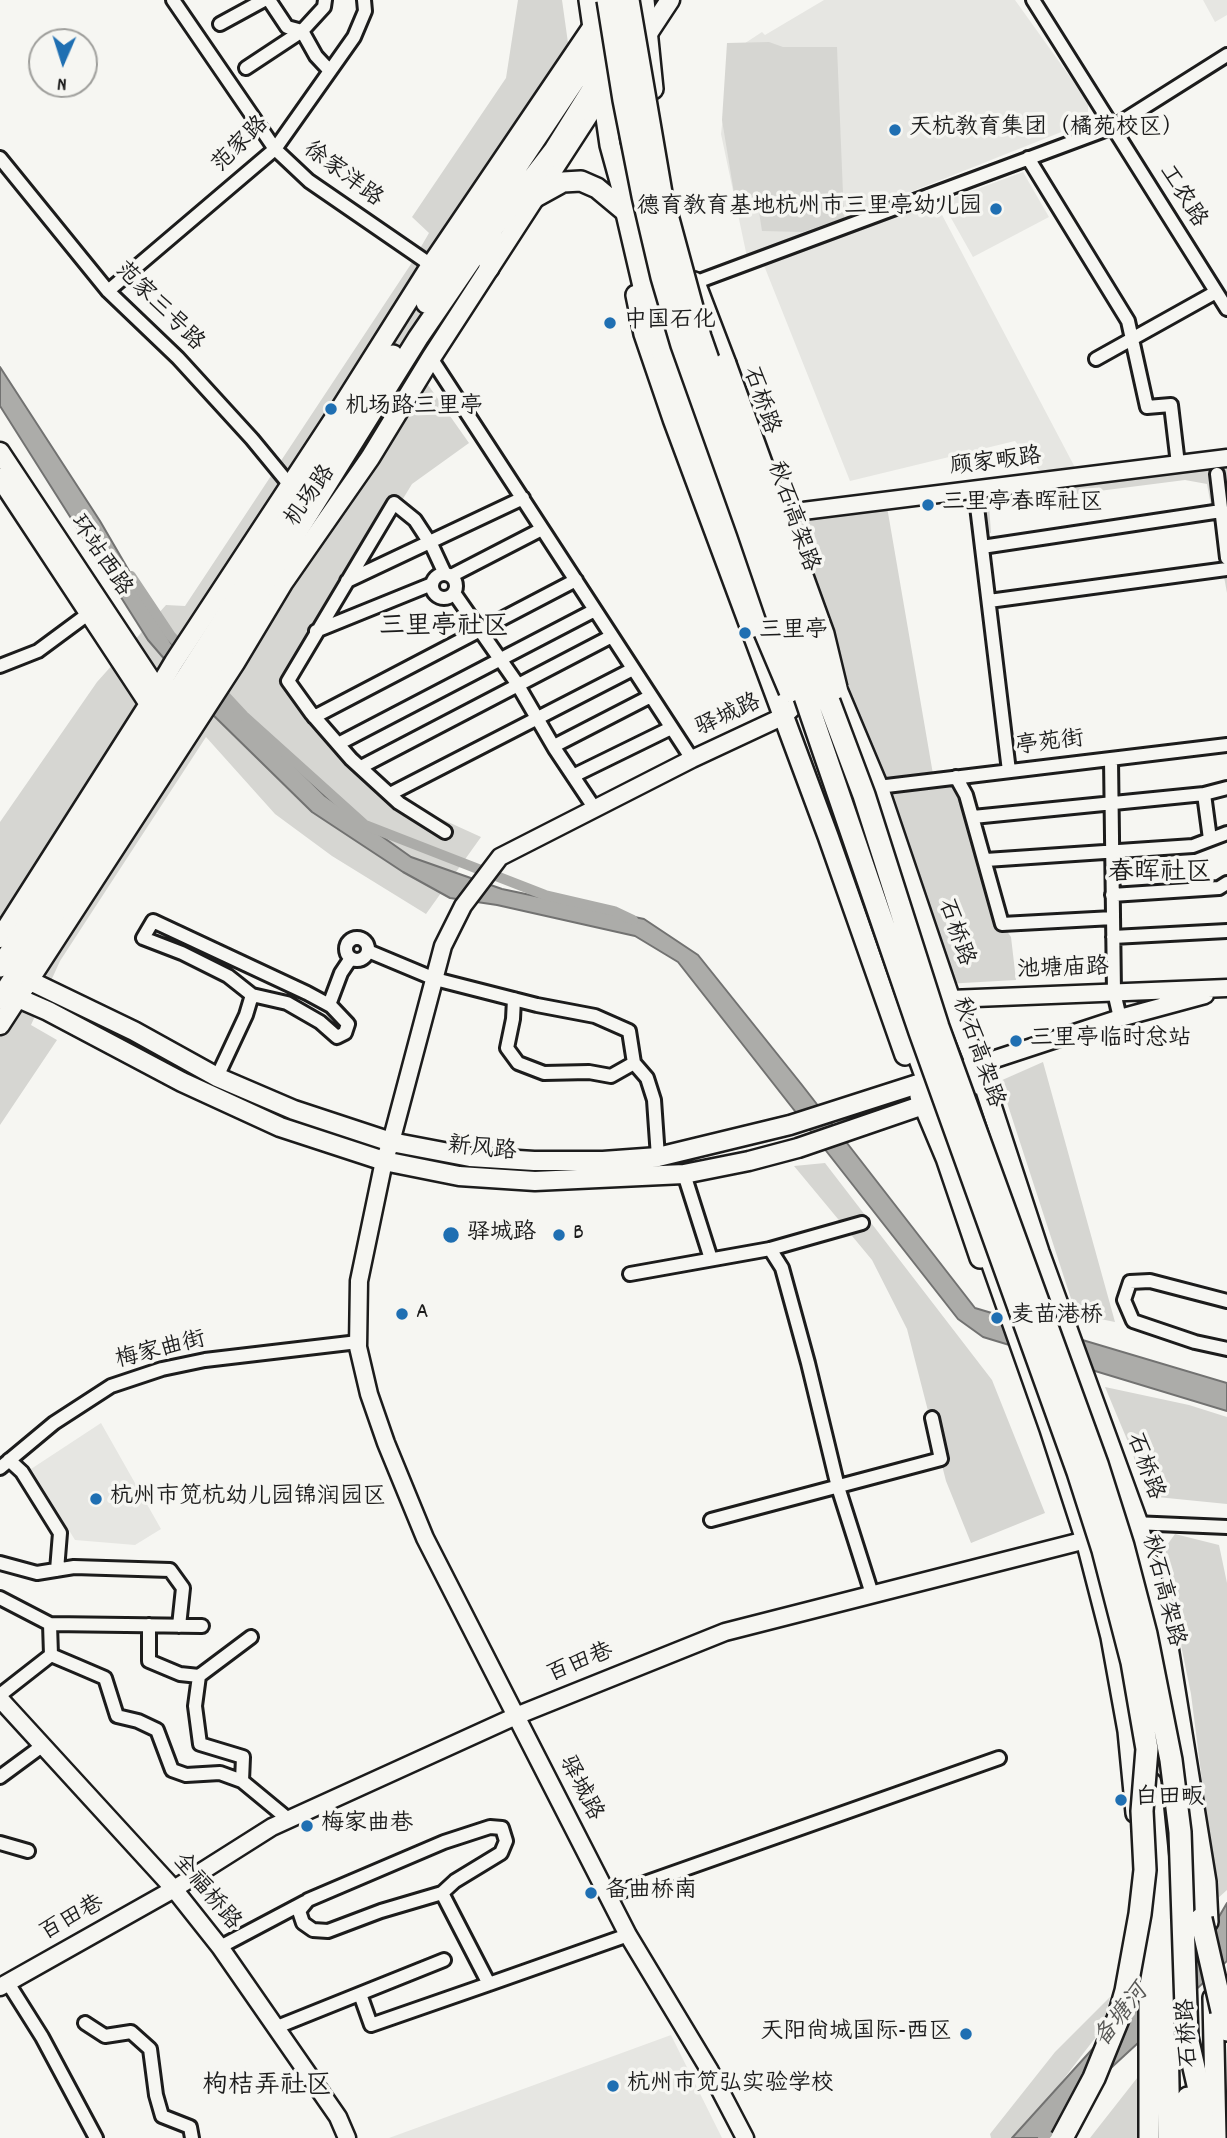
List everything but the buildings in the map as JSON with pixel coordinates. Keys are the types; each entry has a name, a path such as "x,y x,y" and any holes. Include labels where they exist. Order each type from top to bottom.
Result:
{"highway":[{"name":"秋石高架路","path":"610,0 624,100 662,277 682,345 1104,1550 1132,1662 1147,1749 1165,1930 1169,2138"},
{"name":"秋石高架路","path":"639,1 660,193 700,337 805,638 871,791 939,1027 1124,1546 1162,1713 1180,1832 1188,2138"},
{"path":"627,213 654,329 771,649 839,799"},
{"path":"694,283 823,634 871,791"},
{"path":"1062,2138 1103,2057 1126,1992 1145,1870 1142,1811 1147,1749"},
{"path":"1180,1832 1227,2031"},
{"path":"1187,2037 1198,2085 1205,2138"}],"main road":[{"path":"589,0 610,145 627,213 737,530 800,701 903,1013 920,1082"},
{"name":"机场路","path":"214,649 289,484 337,414 431,265 610,0"},
{"name":"机场路","path":"9,971 189,683 418,338 492,230 601,85 647,35 670,0"},
{"name":"机场路","path":"0,1025 9,971 189,683 214,649 446,272 596,49 639,1"},
{"name":"机场路","path":"214,649 283,583 369,458 534,198 601,85 639,1"},
{"name":"石桥路","path":"639,1 647,35 651,82 665,164 694,283 813,633 980,1073 1063,1319 1137,1521 1168,1647 1206,1882 1222,2093 1216,2138"},
{"path":"534,198 563,182 580,181 597,188 627,213 635,286 644,334 762,664 929,1103"},
{"path":"489,268 492,230"},
{"name":"环站西路","path":"0,452 153,697"},
{"name":"环站西路","path":"0,478 88,614 153,697"},
{"path":"0,938 153,697 189,683"},
{"name":"新风路","path":"9,971 134,1031 218,1077 294,1110 391,1142 470,1157 534,1161 603,1161 658,1157 796,1122 920,1082 980,1073"},
{"name":"新风路","path":"6,994 182,1082 280,1127 384,1161 459,1176 535,1181 684,1174 749,1161 858,1128 929,1103 980,1073"},
{"name":"石桥路","path":"929,1103 1019,1351 1038,1394 1086,1540 1111,1637 1128,1731 1149,1942 1149,2138"}],"street":[{"name":"徐家洋路","path":"173,0 275,149 309,181 431,265"},
{"path":"220,24 264,0"},
{"path":"269,0 287,27 302,31 316,56 330,71"},
{"path":"246,68 302,31 324,6 325,0"},
{"name":"范家路","path":"108,291 275,149 354,37 365,11 365,0"},
{"name":"工农路","path":"1037,1 1227,309"},
{"path":"694,283 1113,127 1227,55"},
{"name":"范家三号路","path":"0,158 108,291 178,358 253,439 289,484"},
{"path":"1028,158 1128,321 1147,407 1171,405 1178,464"},
{"path":"1096,359 1216,292"},
{"path":"431,358 692,759"},
{"name":"顾家畈路","path":"771,515 1227,458"},
{"path":"1217,474 1227,558"},
{"path":"975,490 1009,771"},
{"path":"346,581 523,498"},
{"path":"445,832 399,803 360,767 314,717 288,681 394,503 415,520 448,575 456,582 454,593 447,598 439,598 433,592 432,584 436,577 448,575 542,529"},
{"path":"982,547 1222,510"},
{"path":"989,601 1227,569"},
{"path":"314,717 576,580"},
{"path":"316,631 432,584"},
{"path":"454,593 518,684 595,809"},
{"path":"338,744 595,610"},
{"path":"0,666 38,651 88,614"},
{"path":"360,767 612,636"},
{"path":"390,794 633,669"},
{"path":"554,746 651,696"},
{"name":"驿城路","path":"745,2138 710,2071 628,1935 425,1538 369,1394 358,1342 359,1281 384,1161 443,946 463,906 500,857 692,759 784,716 800,701"},
{"path":"573,776 671,728"},
{"name":"亭苑街","path":"871,791 956,777 1227,745"},
{"path":"1111,759 1114,992 1120,1018"},
{"path":"956,777 966,794 1002,924 1113,918"},
{"path":"973,817 1205,794 1227,788"},
{"path":"1205,794 1210,839"},
{"path":"986,860 1193,846 1227,833"},
{"path":"1112,895 1219,888 1227,883"},
{"path":"153,921 256,967 329,1005 348,1024 345,1033 337,1037 320,1022 287,1003 252,995 228,976 183,953 143,938 153,921"},
{"path":"1113,937 1227,931"},
{"path":"355,938 365,941 368,951 361,960 351,958 346,952 346,945 355,938"},
{"path":"368,951 435,979 595,1016 629,1031 634,1063 648,1078 654,1100 658,1157"},
{"path":"329,1005 341,973 351,958"},
{"path":"980,1073 1120,1018 1227,988"},
{"name":"池塘庙路","path":"903,1013 950,999 1227,988"},
{"path":"218,1077 252,995"},
{"path":"514,999 507,1048 518,1063 544,1073 589,1072 611,1076 634,1063"},
{"path":"684,1174 711,1259"},
{"path":"630,1273 770,1249 862,1223"},
{"path":"770,1249 782,1268 838,1487 872,1594"},
{"path":"1227,1301 1150,1281 1130,1282 1124,1300 1133,1321 1195,1342 1227,1349"},
{"name":"梅家曲街","path":"5,1464 54,1423 111,1386 205,1360 358,1342"},
{"path":"711,1520 941,1459 932,1418"},
{"path":"5,1464 22,1472 60,1533 57,1570"},
{"name":"百田巷","path":"4,1985 174,1889 288,1819 516,1716 725,1632 1086,1540 1137,1521 1227,1527"},
{"path":"0,1571 0,1563 37,1573 74,1567 170,1570 183,1588 180,1626"},
{"path":"0,1598 50,1624 202,1626"},
{"path":"50,1624 51,1655"},
{"path":"149,1625 149,1661 180,1674 199,1676 251,1637"},
{"path":"0,1697 51,1655"},
{"path":"51,1655 105,1678 117,1716 138,1721 157,1730 172,1770 186,1775 220,1773 242,1781 288,1819"},
{"path":"199,1676 195,1706 200,1744 243,1757 242,1781"},
{"name":"全福桥路","path":"0,1697 174,1889 220,1947 338,2117 347,2138"},
{"path":"0,1777 42,1746"},
{"path":"608,1896 999,1758"},
{"path":"220,1947 308,1900 444,1842 490,1827 502,1828 506,1841 501,1853 455,1881 442,1893 381,1911 328,1931 313,1930 303,1923 299,1911 308,1900"},
{"path":"0,1843 28,1851"},
{"path":"442,1893 489,1984"},
{"path":"360,1994 372,2025 628,1935"},
{"path":"277,2027 444,1960"},
{"path":"4,1985 42,2037 96,2138"},
{"path":"85,2022 105,2036 131,2032 150,2049 156,2095 162,2116 190,2127 192,2138"}],"shaded area":[{"path":"518,0 562,0 582,143 446,356 426,382 469,443 412,484 293,679 373,770 413,806 481,837 426,914 332,856 275,814 206,737 60,961 31,1025 57,1040 0,1125 0,822 97,682 166,605 185,606 411,264 429,233 412,217 506,78"},
{"name":"天杭教育集团（橘苑校区）","path":"824,0 1015,0 1088,102 1088,113 1079,125 747,257 721,134 730,53 762,32 765,35"},
{"path":"1203,0 1227,0 1227,15 1215,22"},
{"path":"769,42 783,47 837,47 844,218 803,232 762,231 758,205 736,205 722,120 727,43"},
{"name":"德育教育基地杭州市三里亭幼儿园","path":"1023,172 1049,217 973,257 942,202"},
{"path":"931,194 1080,477 1039,470 1015,441 850,481 761,258"},
{"path":"0,367 100,521 171,643 325,796 411,857 502,889 644,919 698,955 975,1308 1227,1383 1227,1411 983,1337 958,1319 678,962 635,936 497,905 450,898 403,872 312,812 210,712 148,640 0,406"},
{"path":"1227,467 1227,593 1207,484 1185,480 989,505 991,533 986,532 982,502 1001,494 1170,469"},
{"path":"886,501 934,780 956,777 1002,924 1011,937 1016,980 945,984 784,513"},
{"path":"1043,1062 1115,1322 1076,1314 1000,1081"},
{"path":"825,1163 992,1380 1045,1513 971,1543 946,1481 907,1329 872,1260 794,1166"},
{"path":"1105,1387 1189,1405 1227,1417 1227,1504 1147,1496"},
{"name":"杭州市笕杭幼儿园锦润园区","path":"101,1423 161,1529 135,1545 75,1540 31,1469"},
{"path":"1175,1534 1219,1545 1227,1583 1227,1890 1217,1899 1191,1694 1162,1552"},
{"path":"1227,1903 1227,1961 1100,2078 1043,2138 1012,2138 1106,2034 1200,1949"},
{"path":"1110,1997 1102,2029 1056,2089 1012,2138 991,2138 990,2134 1055,2052"},
{"name":"杭州市笕弘实验学校","path":"671,2035 722,2138 389,2138"},
{"path":"1141,2073 1142,2138 1090,2138 1097,2129"}],"waterway":[{"path":"131,576 171,636 185,651"},
{"path":"217,687 244,716 365,825 545,895 614,911 633,920"},
{"name":"备塘河","path":"1043,2138 1067,2112"}],"place":[{"name":"天杭教育集团（橘苑校区）","path":"895,130"},
{"name":"德育教育基地杭州市三里亭幼儿园","path":"996,209"},
{"name":"中国石化","path":"610,323"},
{"name":"机场路三里亭","path":"331,409"},
{"name":"三里亭春晖社区","path":"928,505"},
{"name":"三里亭","path":"745,633"},
{"name":"三里亭临时总站","path":"1016,1041"},
{"name":"驿城路","path":"451,1235"},
{"name":"B","path":"559,1235"},
{"name":"A","path":"402,1314"},
{"name":"麦苗港桥","path":"997,1318"},
{"name":"杭州市笕杭幼儿园锦润园区","path":"96,1499"},
{"name":"白田畈","path":"1121,1800"},
{"name":"梅家曲巷","path":"307,1826"},
{"name":"备曲桥南","path":"591,1893"},
{"name":"天阳尚城国际-西区","path":"966,2034"},
{"name":"杭州市笕弘实验学校","path":"613,2086"}],"district":[{"name":"三里亭社区","path":"444,629"},
{"name":"春晖社区","path":"1160,875"},
{"name":"枸桔弄社区","path":"267,2088"}]}
